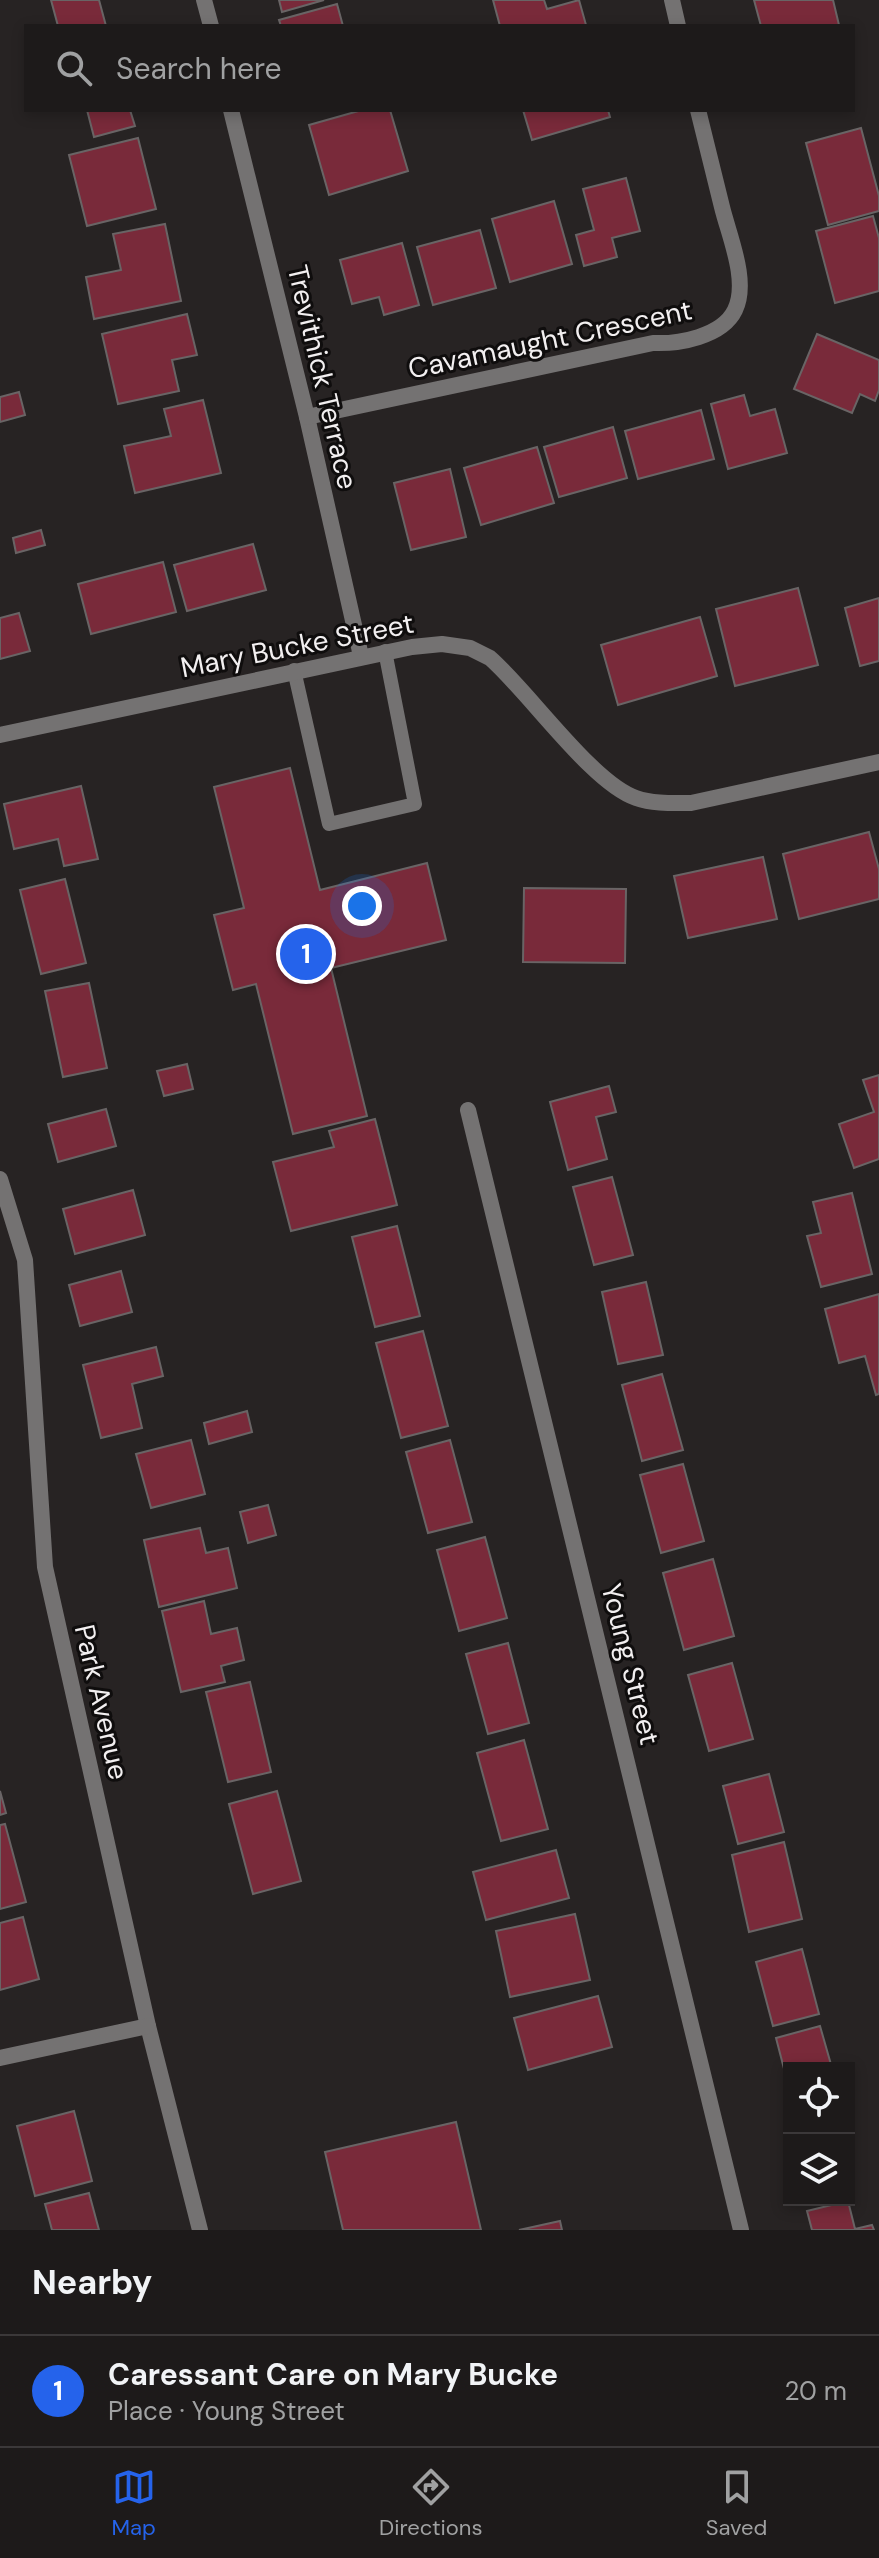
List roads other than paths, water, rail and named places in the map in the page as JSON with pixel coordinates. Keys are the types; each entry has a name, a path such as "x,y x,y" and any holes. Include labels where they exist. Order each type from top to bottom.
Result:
{"street":[{"path":"204,0 210,24"},
{"path":"672,0 678,24"},
{"name":"Trevithick Terrace","path":"231,112 307,417 361,656"},
{"name":"Cavamaught Crescent","path":"307,417 653,343 676,344 698,338 728,319 735,310 739,274 698,112"},
{"name":"Mary Bucke Street","path":"0,735 385,651 442,644 470,648 490,658 592,766 613,786 636,798 663,803 691,803 879,762"},
{"name":"Young Street","path":"468,1110 741,2230"},
{"name":"Park Avenue","path":"0,1179 25,1260 45,1567 148,2026 200,2230"},
{"path":"0,2058 148,2026"}],"lane":[{"path":"294,670 329,824 415,804 385,651"}],"place":[{"name":"Caressant Care on Mary Bucke","path":"306,954"}]}
